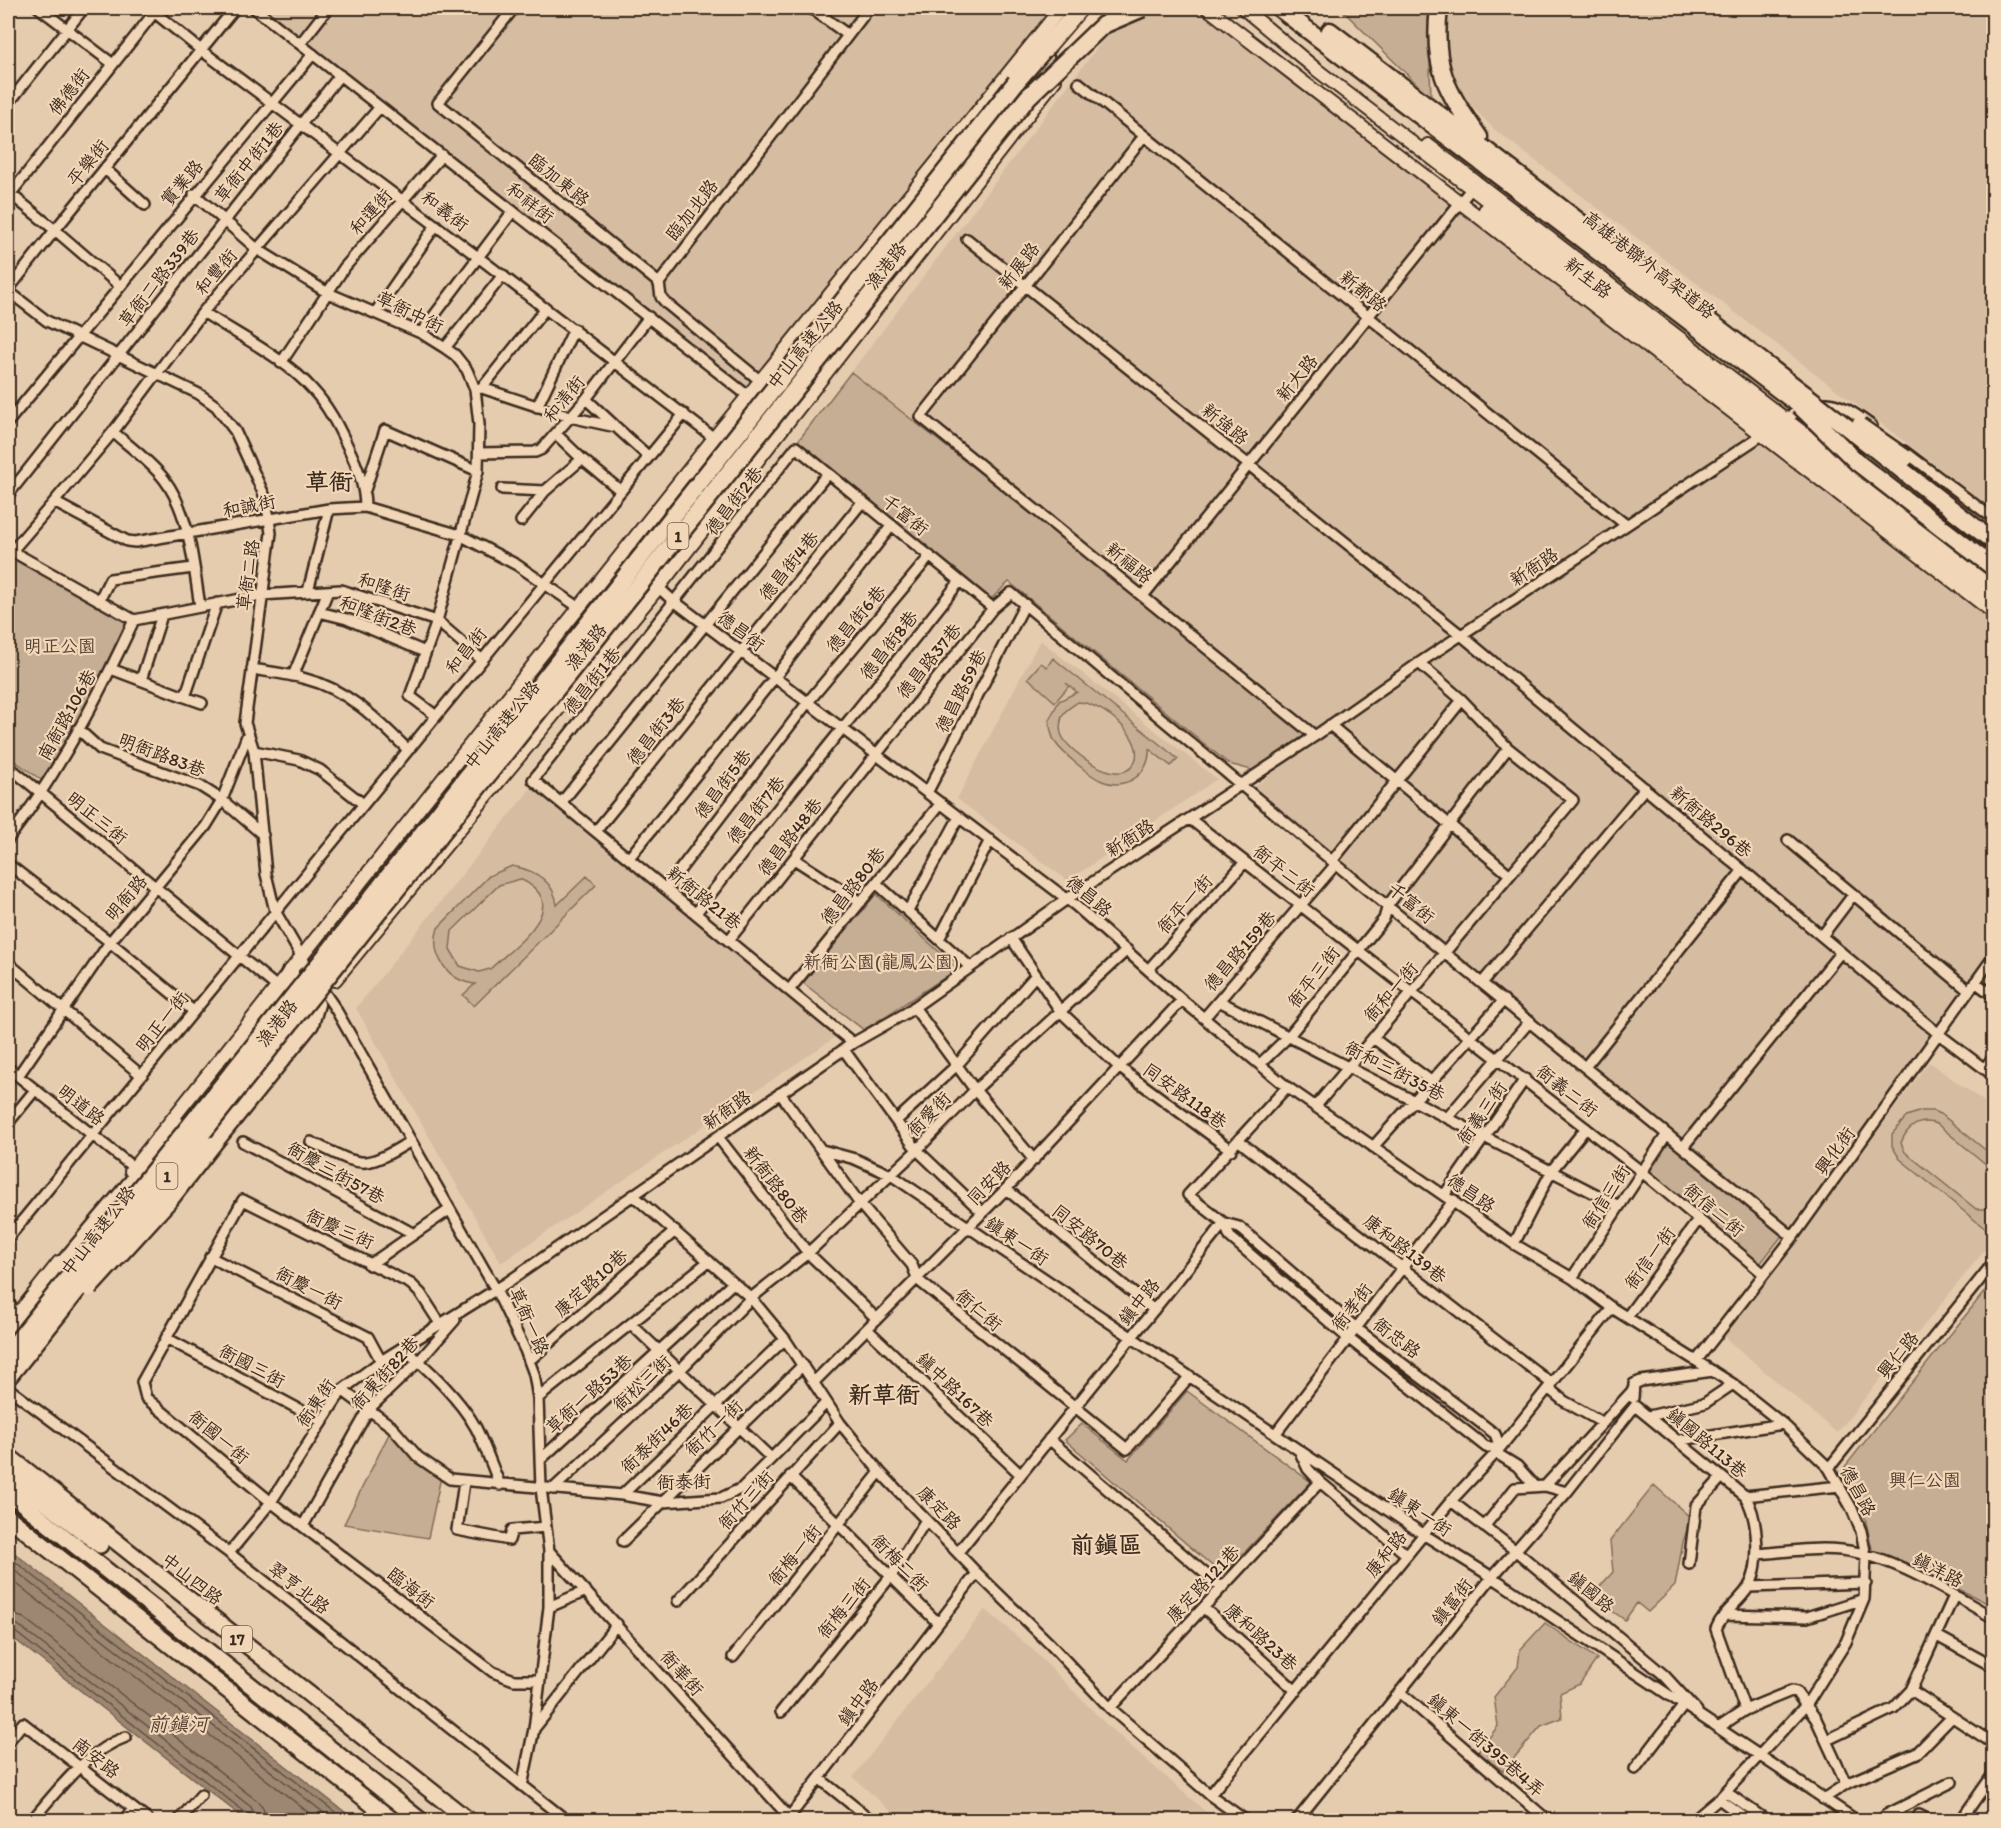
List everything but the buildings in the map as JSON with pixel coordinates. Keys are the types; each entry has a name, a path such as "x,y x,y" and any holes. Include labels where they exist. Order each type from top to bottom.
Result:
{"highway":[{"path":"1016,82 1067,8"},
{"path":"1016,82 1080,8"},
{"path":"1028,97 1103,8"},
{"path":"1028,97 1103,26 1143,8"},
{"path":"1264,8 1309,29"},
{"name":"高雄港聯外高架道路","path":"1279,8 1994,542"},
{"name":"高雄港聯外高架道路","path":"1298,8 1489,150 1994,556"},
{"path":"1439,8 1437,47 1451,97 1489,150"},
{"name":"中山高速公路","path":"8,1377 43,1321 321,963 1016,82"},
{"name":"中山高速公路","path":"8,1353 43,1321 1028,97"},
{"path":"1803,401 1879,438 1994,528"},
{"path":"1803,401 1858,463 1994,568"},
{"path":"43,1321 66,1261 179,1126 285,993 290,974"},
{"path":"43,1321 105,1274 310,1024 320,994"}],"main road":[{"name":"中山四路","path":"8,1456 468,1821"},
{"name":"中山四路","path":"10,1475 451,1821"},
{"name":"17","path":"8,1492 420,1821"},
{"path":"8,1517 392,1821"}],"street":[{"path":"39,8 113,64"},
{"path":"8,104 84,8"},
{"name":"平樂街","path":"8,291 236,8"},
{"name":"和祥街","path":"254,8 649,317 784,426"},
{"path":"300,44 328,8"},
{"name":"臨加東路","path":"514,8 438,103 659,283"},
{"path":"811,8 848,35"},
{"name":"臨加北路","path":"659,283 869,8"},
{"name":"漁港路","path":"8,1327 714,438 1061,8"},
{"name":"漁港路","path":"8,1386 165,1193 320,994 658,588 1111,8"},
{"name":"新生路","path":"1207,8 1469,192"},
{"name":"新生路","path":"1216,8 1469,192 1955,566 1994,589"},
{"name":"新生路","path":"1242,8 1469,192 1955,566 1994,601"},
{"name":"新生路","path":"1254,8 1469,192"},
{"name":"和義街","path":"156,10 201,50 503,275 714,438"},
{"name":"佛德街","path":"8,194 156,10"},
{"name":"實業路","path":"8,421 194,194 313,54"},
{"name":"草衙中街1巷","path":"223,221 340,75"},
{"name":"新都路","path":"1079,83 1626,525"},
{"name":"和豐街","path":"365,507 365,490 333,417 313,389 281,363 203,312 380,107"},
{"name":"新展路","path":"921,417 1144,136"},
{"name":"和運街","path":"281,363 344,268 442,155"},
{"path":"105,169 145,205"},
{"name":"新大路","path":"1143,596 1469,192"},
{"path":"8,194 55,230 119,285"},
{"name":"草衙中街","path":"194,194 257,249 328,293 422,333 446,348 455,355 479,388 478,471 437,621 410,696 435,715"},
{"path":"422,333 513,211"},
{"name":"草衙二路339巷","path":"8,495 223,221"},
{"path":"375,313 436,225"},
{"name":"新強路","path":"967,240 1461,635"},
{"path":"446,348 503,275"},
{"path":"659,283 661,297 666,303 796,410"},
{"name":"草衙二路","path":"8,291 35,314 157,372 199,394 216,406 226,417 260,484 270,518 271,533 245,723 247,736 254,751 266,874 275,911 303,957 320,994"},
{"path":"546,308 479,388 570,417 616,427"},
{"path":"134,620 9,550 54,502 113,432 203,312"},
{"name":"和清街","path":"479,453 536,452 556,434 586,399 649,317"},
{"path":"537,407 574,329"},
{"path":"586,399 649,457"},
{"name":"新衙路","path":"496,1290 780,1093 854,1043 914,1007 1067,898 1315,736 1419,663 1809,404 1828,401 1846,407 1994,519"},
{"name":"和昌街","path":"275,911 684,414"},
{"name":"新福路","path":"921,417 1315,736"},
{"path":"365,490 385,430 478,471"},
{"path":"113,432 163,477 176,497 187,535 200,606"},
{"path":"556,434 621,491"},
{"name":"千富街","path":"796,447 993,608"},
{"name":"德昌街2巷","path":"676,602 796,447"},
{"path":"521,521 545,491 582,459"},
{"path":"561,803 828,473"},
{"path":"502,489 545,491"},
{"name":"德昌街4巷","path":"741,652 863,501"},
{"name":"和誠街","path":"54,502 127,541 135,542 187,535 329,508 365,507 460,535 517,565 580,608"},
{"path":"308,591 329,508"},
{"path":"628,858 775,677 892,525"},
{"name":"德昌街","path":"623,555 658,588 844,730"},
{"name":"德昌街6巷","path":"808,702 930,556"},
{"name":"新生路","path":"1955,566 1994,579"},
{"name":"新生路","path":"1955,566 1994,613"},
{"path":"99,601 110,579 193,568"},
{"name":"德昌街8巷","path":"844,730 960,581"},
{"name":"和隆街","path":"134,620 261,596 341,590 437,621 481,659"},
{"path":"293,676 328,591"},
{"name":"千富街","path":"1011,593 1334,862 1793,1237"},
{"name":"德昌路37巷","path":"876,754 993,608 1011,593"},
{"name":"德昌街1巷","path":"533,780 676,602"},
{"path":"185,697 217,603"},
{"name":"德昌路59巷","path":"927,793 1025,604"},
{"name":"和隆街2巷","path":"319,612 347,620 425,652"},
{"path":"141,680 162,615"},
{"name":"南衙路106巷","path":"42,794 111,669 134,620"},
{"name":"新衙路296巷","path":"1461,635 1940,1035 1994,1076"},
{"name":"德昌街3巷","path":"596,831 741,652"},
{"path":"1419,663 1462,700 1508,748"},
{"path":"111,669 202,703"},
{"path":"252,669 308,679 342,694 372,714 408,749"},
{"name":"德昌路159巷","path":"1205,1017 1301,905 1395,781 1462,700"},
{"name":"德昌街5巷","path":"666,888 808,702"},
{"path":"1330,725 1510,875"},
{"name":"明衙路83巷","path":"78,729 100,748 201,786 222,800 263,836"},
{"name":"德昌路","path":"844,730 1067,898 1182,1000 1287,1087 1454,1200 1514,1244 1572,1278 1612,1308 1733,1384 1783,1424 1829,1468 1852,1509 1866,1556 1864,1599 1846,1642 1808,1704 1760,1756"},
{"name":"德昌街7巷","path":"696,913 768,819 844,730"},
{"name":"明衙路","path":"18,1076 110,942 200,836 222,800 247,736"},
{"name":"衙平三街","path":"1260,1064 1288,1036 1357,949 1384,919 1388,905 1508,748"},
{"name":"衙和一街","path":"1315,1107 1347,1066 1447,954 1573,800 1508,748"},
{"path":"254,751 299,760 362,803"},
{"name":"德昌路48巷","path":"729,940 876,754"},
{"name":"明正三街","path":"8,768 277,987"},
{"name":"新衙路21巷","path":"533,780 854,1043"},
{"path":"1482,983 1645,788"},
{"path":"8,839 42,794"},
{"name":"德昌路80巷","path":"790,989 941,803"},
{"path":"908,911 959,817"},
{"name":"衙平二街","path":"1190,819 1413,992"},
{"path":"939,939 990,840"},
{"path":"1788,840 1968,990"},
{"path":"794,859 861,902"},
{"name":"衙平一街","path":"1149,969 1245,862"},
{"path":"8,864 110,942 192,1010"},
{"path":"1585,1067 1743,870"},
{"path":"876,884 970,967"},
{"path":"1822,936 1853,895"},
{"name":"明正一街","path":"8,963 141,1075 275,911"},
{"name":"同安路118巷","path":"1011,938 1061,1012 1120,1068 1231,1150"},
{"name":"衙愛街","path":"752,1298 808,1253 917,1150 975,1090 1127,950"},
{"path":"1683,1147 1841,952"},
{"name":"興化街","path":"1697,1360 1793,1237 1940,1035 1968,990 1994,956"},
{"path":"896,1121 957,1065 1035,976"},
{"path":"1975,982 1994,996"},
{"name":"衙義二街","path":"1413,992 1642,1172"},
{"name":"草衙一路","path":"320,994 411,1141 496,1290 530,1360 538,1398 541,1488 549,1551 549,1606 534,1729 522,1786"},
{"name":"同安路","path":"814,1382 983,1213 1182,1000"},
{"path":"1373,1147 1504,1000"},
{"name":"衙和三街35巷","path":"1219,1001 1619,1206"},
{"path":"914,1007 975,1090 1034,1160"},
{"path":"1448,1117 1530,1022"},
{"path":"1373,1038 1431,1081"},
{"path":"844,1050 917,1150 983,1213"},
{"path":"1984,1069 1994,1056"},
{"name":"明道路","path":"8,1068 134,1168"},
{"path":"8,1238 141,1075"},
{"name":"衙義三街","path":"1445,1194 1525,1079"},
{"path":"1224,1223 1188,1195 1287,1087"},
{"path":"8,1123 35,1090"},
{"name":"衙仁街","path":"780,1093 860,1204 912,1265 918,1280 1127,1449 1190,1376"},
{"path":"1514,1244 1552,1170 1586,1128"},
{"name":"衙信三街","path":"1572,1278 1667,1134"},
{"name":"新衙路80巷","path":"718,1137 808,1253 877,1319"},
{"path":"311,1142 357,1163 373,1163 411,1141"},
{"name":"康和路139巷","path":"1239,1141 1550,1386 1564,1401 1603,1423"},
{"name":"衙慶三街57巷","path":"243,1142 414,1234"},
{"name":"鎮東一街","path":"822,1150 855,1159 891,1175 1424,1534 1856,1821"},
{"name":"衙信二街","path":"1642,1172 1764,1274"},
{"name":"同安路70巷","path":"1006,1189 1154,1310"},
{"name":"康定路","path":"634,1196 752,1298 785,1339 840,1423 880,1472 958,1551 976,1573 1049,1643 1110,1708 1210,1795 1245,1821"},
{"name":"衙慶三街","path":"210,1257 243,1200 369,1265 450,1210"},
{"name":"衙孝街","path":"1276,1433 1454,1200"},
{"name":"衙信一街","path":"1627,1317 1699,1219"},
{"name":"衙忠路","path":"1224,1223 1239,1227 1356,1328 1496,1434 1498,1450 1486,1447 1348,1338 1230,1237 1224,1223"},
{"name":"鎮中路","path":"958,1551 1224,1223"},
{"name":"康定路10巷","path":"530,1360 675,1231"},
{"path":"166,1338 210,1257"},
{"name":"衙慶一街","path":"210,1257 368,1337 381,1361"},
{"path":"538,1398 632,1325 709,1261"},
{"name":"興仁路","path":"1829,1468 1994,1262"},
{"path":"369,1265 411,1284 421,1294 441,1325"},
{"path":"1276,1277 1285,1266"},
{"name":"草衙一路53巷","path":"540,1460 733,1283"},
{"name":"衙東街","path":"229,1553 271,1502 342,1390 381,1361 496,1290"},
{"name":"衙松三街","path":"553,1489 679,1371 752,1298"},
{"path":"8,1304 18,1313"},
{"name":"康和路","path":"1210,1795 1451,1501 1498,1450 1612,1308"},
{"name":"衙東街82巷","path":"303,1526 369,1409 419,1361 463,1311"},
{"path":"632,1325 771,1458"},
{"name":"鎮中路167巷","path":"867,1329 1020,1474"},
{"name":"衙國一街","path":"166,1338 142,1382 147,1398 271,1502"},
{"name":"衙國三街","path":"166,1338 323,1422"},
{"name":"衙泰街46巷","path":"622,1495 785,1339"},
{"path":"403,1349 419,1361 460,1403 476,1429 500,1485"},
{"name":"衙竹一街","path":"623,1541 803,1365"},
{"path":"1545,1486 1632,1392 1635,1384 1641,1381 1713,1371"},
{"path":"1649,1416 1705,1403 1733,1384"},
{"name":"翠亨北路","path":"8,1386 229,1553 566,1821"},
{"path":"1425,1399 1435,1388"},
{"name":"衙泰街","path":"342,1390 392,1426 418,1457 442,1474 464,1482 622,1495 663,1502 721,1498 742,1488 826,1403"},
{"path":"1632,1392 1635,1406"},
{"name":"鎮國路113巷","path":"1635,1406 1680,1440 1745,1496 1751,1508 1757,1565 1749,1587 1725,1615 1718,1625 1716,1634 1745,1710"},
{"name":"鎮富街","path":"1297,1821 1492,1578 1567,1492 1635,1406"},
{"name":"衙竹三街","path":"678,1601 840,1423"},
{"path":"1680,1440 1783,1424"},
{"path":"1049,1439 1222,1588"},
{"path":"1298,1448 1308,1469 1320,1482 1407,1555"},
{"path":"1498,1450 1535,1486"},
{"name":"衙梅一街","path":"733,1657 840,1526 880,1472"},
{"name":"衙梅二街","path":"790,1476 938,1623"},
{"path":"1689,1564 1696,1506 1722,1476"},
{"path":"464,1482 457,1530 509,1540 512,1530 546,1527"},
{"name":"康定路121巷","path":"1110,1708 1320,1482"},
{"path":"1484,1527 1515,1488 1545,1486 1567,1492"},
{"path":"1745,1496 1840,1486"},
{"name":"鎮國路","path":"1451,1501 1516,1551 1664,1675 1702,1717"},
{"name":"臨海街","path":"271,1502 493,1672 514,1680 539,1680"},
{"name":"衙梅三街","path":"781,1712 891,1576 926,1520"},
{"name":"鎮洋路","path":"1757,1554 1838,1550 1866,1556 1906,1570 1994,1618"},
{"name":"衙華街","path":"549,1551 617,1624 788,1819"},
{"name":"鎮中路","path":"788,1819 976,1573"},
{"path":"1749,1587 1866,1583"},
{"path":"549,1606 586,1591"},
{"path":"1827,1740 1894,1708 1911,1690 1954,1596"},
{"path":"1725,1615 1807,1617 1864,1599"},
{"name":"康和路23巷","path":"1204,1608 1296,1690"},
{"path":"534,1729 617,1624"},
{"path":"1937,1636 1994,1667"},
{"path":"1911,1690 1994,1744"},
{"path":"1718,1728 1745,1710 1791,1691 1796,1692 1808,1704 1846,1784"},
{"name":"鎮東一街395巷4弄","path":"1401,1693 1551,1821"},
{"path":"1635,1769 1684,1705"},
{"path":"1823,1799 1846,1784 1917,1753 1952,1717"},
{"name":"南安路","path":"8,1742 23,1723 80,1765 148,1821"},
{"path":"32,1821 80,1765 111,1742 126,1737"},
{"path":"1694,1821 1723,1796 1760,1756"},
{"path":"820,1779 871,1821"},
{"path":"1961,1821 1992,1780"},
{"path":"1882,1821 1886,1815 1952,1782"},
{"path":"179,1821 201,1795"},
{"path":"1723,1796 1748,1821"},
{"path":"1723,1796 1766,1821"},
{"path":"124,1821 133,1809"},
{"path":"1919,1815 1929,1821"}],"shaded area":[{"path":"247,8 1061,8 749,396 300,44"},
{"path":"1127,8 1209,8 1993,613 1993,956 1793,1237 1447,954 1254,787 1400,677 1315,736 851,372"},
{"path":"1396,8 1993,8 1993,509 1495,130 1440,75"},
{"path":"1040,640 1217,779 1068,881 957,799"},
{"path":"535,783 837,1036 501,1263 356,1008"},
{"path":"1929,1062 1993,1108 1993,1240 1837,1433 1724,1337"},
{"path":"985,1609 1032,1649 1108,1726 1215,1820 900,1820 853,1777"}],"green space":[{"path":"1340,8 1428,8 1431,98"},
{"path":"851,372 1310,731 1255,771 1229,764 1009,582 991,599 798,441"},
{"name":"明正公園","path":"8,556 128,622 108,668 47,784 8,756"},
{"path":"1053,658 1178,759 1171,766 1149,749 1146,766 1141,773 1128,782 1111,784 1091,774 1059,747 1050,726 1049,720 1059,701 1077,692 1066,683 1069,686 1055,702 1028,678 1041,663 1047,667","holes":["1078,702 1110,715 1129,734 1135,744 1136,755 1133,765 1126,771 1106,770 1095,765 1074,751 1062,736 1060,725 1064,713"]},
{"path":"512,866 528,870 542,878 552,889 557,905 587,876 596,885 474,1006 463,995 475,984 457,978 443,965 436,948 436,938 438,928 489,876","holes":["520,879 536,889 542,901 541,913 525,937 490,969 479,972 460,966 450,949 452,931 499,885"]},
{"name":"新衙公園(龍鳳公園)","path":"876,894 958,969 864,1030 803,983"},
{"path":"1921,1111 1933,1111 1942,1115 1993,1156 1993,1170 1937,1124 1931,1122 1915,1125 1907,1132 1901,1143 1905,1152 1976,1209 1993,1209 1993,1219 1989,1221 1993,1225 1993,1235 1900,1159 1892,1146 1892,1134 1907,1116"},
{"path":"1668,1139 1784,1233 1760,1264 1647,1171"},
{"name":"興仁公園","path":"1993,1281 1993,1606 1914,1567 1873,1553 1863,1509 1843,1469"},
{"path":"1187,1391 1311,1482 1223,1575 1065,1440 1082,1424 1128,1460"},
{"path":"391,1430 412,1458 441,1477 428,1538 344,1524"},
{"path":"1654,1485 1691,1518 1683,1542 1675,1586 1648,1612 1637,1603 1625,1620 1591,1596 1613,1572 1610,1541"},
{"path":"1545,1623 1597,1659 1580,1684 1560,1693 1562,1718 1541,1726 1503,1771 1478,1752 1498,1726 1494,1697 1518,1667 1520,1650"}],"water":[{"name":"前鎮河","path":"8,1548 355,1820 246,1820 8,1634"}],"district":[{"name":"草衙","path":"329,482"},
{"name":"新草衙","path":"884,1395"},
{"name":"前鎮區","path":"1106,1545"}]}
